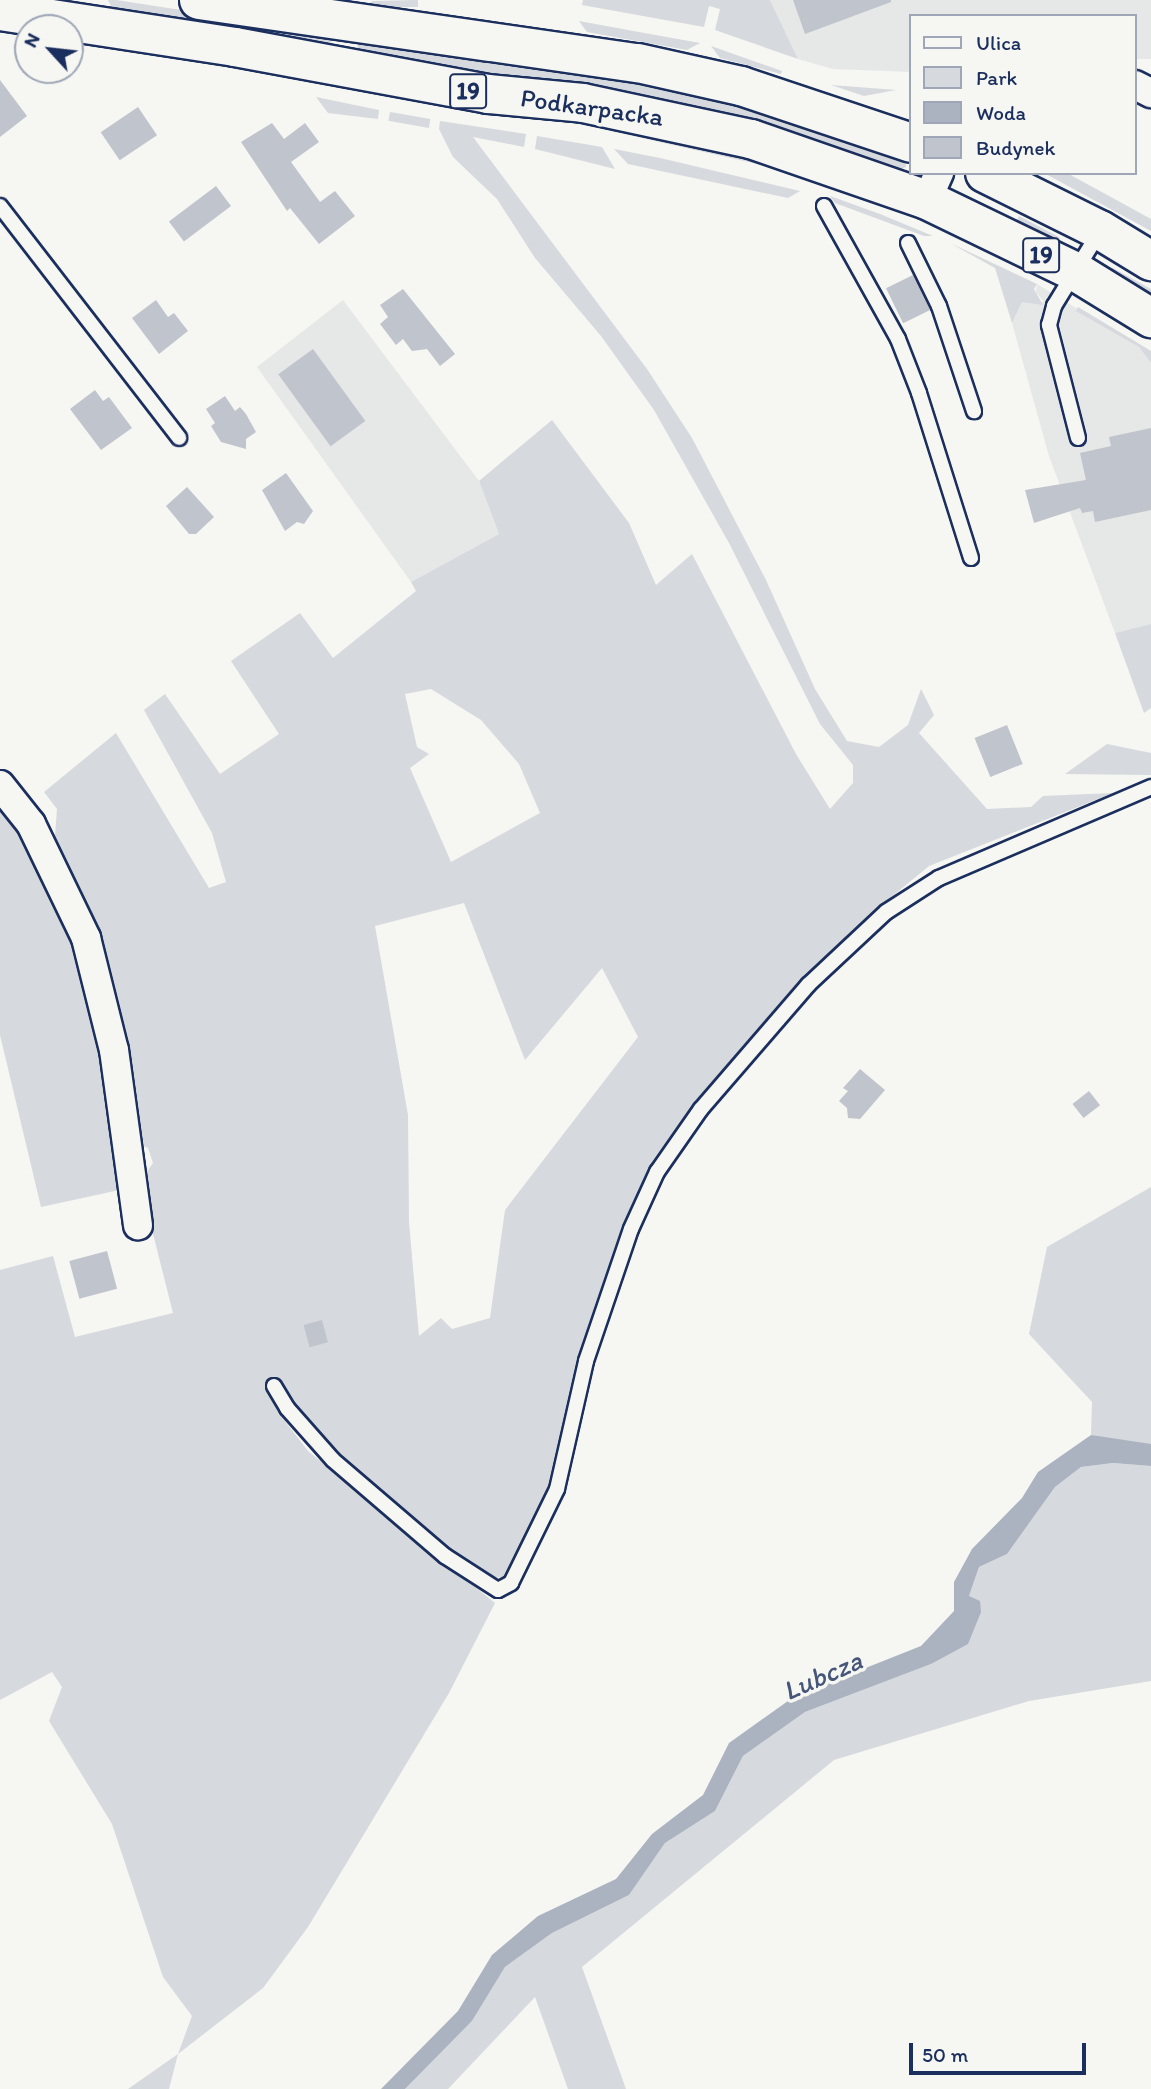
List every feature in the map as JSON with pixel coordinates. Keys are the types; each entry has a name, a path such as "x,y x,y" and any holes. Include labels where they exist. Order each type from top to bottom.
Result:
{"highway":[{"path":"58,0 88,5 92,0"},
{"name":"Podkarpacka","path":"199,0 638,63 741,86 909,142"},
{"name":"Podkarpacka","path":"7,8 235,47 401,80 583,103 683,122 866,176 933,186 1151,318"},
{"name":"19","path":"989,175 1100,230 1151,261"}],"street":[{"path":"0,785 31,824 86,938 114,1050 138,1225"}],"lane":[{"path":"0,206 179,438"},
{"path":"824,206 898,339 971,558"},
{"path":"1078,438 1049,325 1054,306 1078,273 1100,230"},
{"path":"908,243 939,306 974,411"},
{"path":"274,1386 288,1408 333,1460 444,1556 498,1590 511,1583 557,1489 586,1361 631,1229 657,1172 701,1108 808,985 886,912 939,878 1151,787"}],"shaded area":[{"path":"770,0 1151,0 1151,59 1137,59 1137,14 909,14 909,72 833,69 798,59"},
{"path":"1037,284 1139,347 1151,363 1151,624 1115,633 1049,456 1012,323 1022,302 1044,302 1036,292"},
{"path":"343,300 479,481 499,534 411,582 257,367"}],"green space":[{"path":"108,0 332,33 329,56 114,11"},
{"path":"418,0 418,7 364,7 373,1"},
{"path":"583,0 770,0 798,59 715,30 720,9 709,6 704,27 582,5"},
{"path":"579,21 700,43 687,50 587,32"},
{"path":"359,37 580,70 731,100 905,159 906,167 899,170 356,60"},
{"path":"711,46 782,71 781,74 720,58"},
{"path":"831,85 896,90 864,96"},
{"path":"316,97 379,110 378,119 328,113"},
{"path":"390,112 430,119 429,128 388,121"},
{"path":"440,121 526,134 524,147 473,137 647,369 692,438 766,580 815,689 847,741 879,747 908,725 921,689 934,715 919,733 987,809 1031,807 1043,796 1113,793 929,866 867,917 699,1097 653,1160 615,1251 585,1344 549,1488 506,1577 485,1578 335,1455 293,1406 281,1416 308,1451 495,1603 449,1693 308,1927 263,1988 178,2054 192,2016 163,1977 112,1824 49,1721 62,1687 52,1672 0,1700 0,1270 53,1256 75,1337 173,1313 140,1182 153,1163 148,1148 142,1145 111,988 89,918 55,836 57,809 44,792 116,733 209,888 226,882 212,833 144,710 165,694 220,774 279,734 231,661 300,613 333,658 416,591 411,582 499,534 479,481 552,420 629,523 656,585 692,554 796,754 830,809 853,783 853,765 820,724 729,543 654,410 601,336 535,258 497,199 453,157 439,129","holes":["431,689 481,720 519,764 540,813 451,862 410,768 429,754 417,747 405,694","464,903 525,1060 602,968 638,1037 505,1210 490,1318 452,1329 441,1318 419,1336 409,1222 408,1115 375,926"]},
{"path":"618,123 674,134 806,175 611,131"},
{"path":"537,136 602,147 615,169 535,149"},
{"path":"614,149 800,191 788,198 628,164"},
{"path":"1048,175 1071,175 1151,219 1151,231"},
{"path":"830,196 933,236 924,236 835,203"},
{"path":"1019,216 1059,237 1063,246 1012,230"},
{"path":"950,243 1037,284 1034,289 1043,305 1022,302 1012,323 995,268"},
{"path":"1100,267 1113,268 1151,289 1151,307"},
{"path":"1078,307 1151,351 1151,363 1139,347 1076,311"},
{"path":"1151,624 1151,708 1144,713 1115,633"},
{"path":"1107,744 1151,753 1151,775 1065,774"},
{"path":"0,795 16,815 85,975 124,1189 41,1207 0,1035"},
{"path":"1151,1187 1151,1444 1136,1444 1091,1435 1092,1402 1029,1334 1047,1247"},
{"path":"1113,1463 1151,1466 1151,1681 1029,1701 834,1760 582,1967 626,2089 568,2089 535,1997 448,2089 405,2089 472,2021 505,1967 552,1933 629,1895 665,1843 715,1811 743,1756 805,1712 931,1664 969,1596 979,1567 1007,1554 1055,1487 1081,1467"},
{"path":"178,2054 169,2089 128,2089"}],"water":[{"path":"1091,1435 1151,1444 1151,1466 1113,1463 1081,1467 1055,1487 1007,1554 979,1567 969,1596 980,1601 981,1612 968,1644 931,1664 805,1712 743,1756 715,1811 665,1843 629,1895 552,1933 505,1967 472,2021 405,2089 381,2089 458,2011 492,1955 538,1916 616,1879 652,1834 703,1795 729,1743 795,1696 921,1646 954,1611 954,1582 972,1549 1022,1498 1038,1472"}],"building":[{"path":"793,0 891,0 891,2 805,34"},
{"path":"0,80 27,116 0,137"},
{"path":"138,107 157,135 120,160 101,132"},
{"path":"272,123 284,139 305,123 319,142 291,162 320,202 335,191 355,216 319,244 290,208 287,211 241,142"},
{"path":"216,186 231,206 184,241 169,222"},
{"path":"913,275 930,310 903,323 886,288"},
{"path":"403,289 455,354 440,366 427,349 412,351 403,339 396,345 380,324 388,317 380,305"},
{"path":"156,300 168,317 174,313 188,331 159,354 132,318"},
{"path":"313,349 365,421 331,446 278,374"},
{"path":"95,390 103,401 109,397 132,428 101,450 70,409"},
{"path":"225,396 235,411 240,407 256,432 246,439 246,449 221,442 211,426 215,423 206,409"},
{"path":"1151,428 1151,510 1095,522 1093,511 1082,513 1080,508 1034,523 1025,490 1086,480 1080,453 1111,446 1109,437"},
{"path":"286,473 313,511 304,524 297,522 285,531 262,490"},
{"path":"187,487 214,517 196,534 189,534 166,506"},
{"path":"1007,725 1023,764 990,777 975,738"},
{"path":"860,1069 885,1090 860,1119 848,1118 847,1108 839,1101 848,1091 843,1088"},
{"path":"1089,1091 1100,1105 1084,1118 1072,1104"},
{"path":"107,1251 117,1289 79,1299 69,1261"},
{"path":"322,1320 328,1342 310,1347 304,1325"}],"water label":[{"name":"Lubcza","path":"822,1675"}]}
